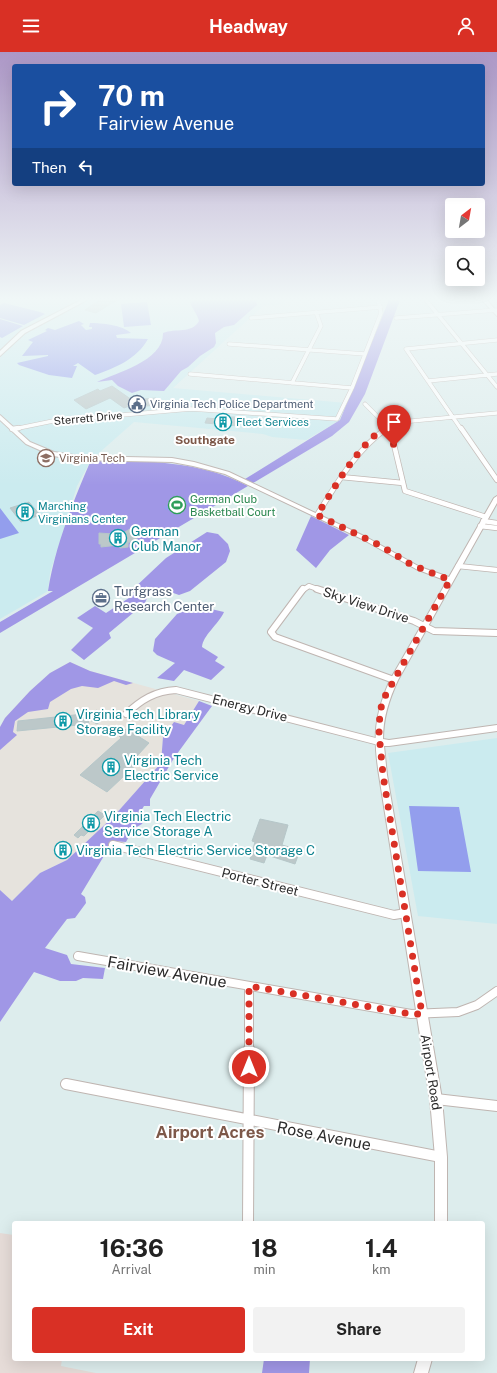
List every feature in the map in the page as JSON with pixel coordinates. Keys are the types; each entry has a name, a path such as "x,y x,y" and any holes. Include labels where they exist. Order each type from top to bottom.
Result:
{"street":[{"path":"292,383 302,362"},
{"name":"Sterrett Drive","path":"12,428 53,420 191,409 332,420 340,415 362,362"},
{"path":"415,362 497,480"},
{"path":"476,362 497,387"},
{"path":"190,374 352,388"},
{"path":"428,381 497,374"},
{"path":"365,404 388,425 404,489 407,492 483,521 497,528"},
{"path":"317,515 341,477 370,440 388,425 401,422 497,413"},
{"path":"0,417 28,442 47,452 62,456 161,459 207,467 235,477 381,546 412,565 450,580"},
{"path":"341,477 403,483"},
{"name":"Airport Road","path":"440,1221 441,1157 436,1099 379,742 380,711 394,680 497,498"},
{"path":"483,521 497,523"},
{"path":"458,566 497,570"},
{"name":"Sky View Drive","path":"394,680 271,635 271,632 307,586 414,621 436,631 497,633"},
{"name":"Energy Drive","path":"126,714 144,698 152,694 176,690 379,742"},
{"path":"379,742 389,743 497,728"},
{"name":"Porter Street","path":"113,845 394,916 406,913"},
{"name":"Fairview Avenue","path":"78,956 411,1014 458,1012 467,1009 497,991"},
{"path":"248,1221 249,986"},
{"name":"Rose Avenue","path":"66,1084 441,1157"},
{"path":"436,1099 497,1106"},
{"path":"421,1373 424,1361"}],"shaded area":[{"name":"Virginia Tech","path":"0,362 202,362 173,388 347,403 340,420 306,440 272,437 263,434 134,422 91,460 77,486 50,573 48,591 0,619"},
{"path":"23,362 125,362 95,375 78,363 73,366 77,366 72,378 49,375 17,363"},
{"path":"143,362 194,362 181,371 164,391 141,390 132,393 118,386 112,380 97,382"},
{"path":"364,362 377,362 365,394 349,422 332,436 253,483 245,479 340,420"},
{"path":"91,460 151,462 191,467 230,477 248,486 0,633 0,622 53,591 48,591 55,557 71,508"},
{"name":"German Club Basketball Court","path":"181,498 190,503 173,513 164,508"},
{"path":"0,508 19,533 0,539"},
{"path":"311,516 349,535 330,550 316,568 296,550"},
{"path":"207,532 218,534 228,544 230,551 226,562 190,591 179,595 159,588 149,593 145,603 109,633 111,638 84,660 71,650 93,628 77,618 95,606 106,613 135,594 131,591 166,558"},
{"path":"198,606 224,612 205,638 202,647 218,657 215,661 225,667 211,680 184,670 174,681 157,678 175,663 157,655 153,651 155,639 177,614"},
{"path":"70,662 90,671 199,701 184,725 163,737 161,763 114,816 67,860 40,873 12,901 0,890 0,727 5,718 30,691 50,673"},
{"path":"70,662 90,671 133,683 126,685 114,681 98,688 82,686 71,689 50,702 48,709 28,712 15,721 13,732 17,735 0,750 0,727 5,718 30,691 50,673"},
{"path":"199,701 212,706 174,758 150,799 150,806 144,806 141,811 145,818 142,824 133,829 126,842 113,841 81,894 85,897 86,903 75,918 67,919 45,948 67,955 71,964 105,968 103,979 83,978 76,981 60,981 34,972 0,1022 0,890 12,901 40,873 67,860 114,816 161,763 163,737 174,722 184,725"},
{"path":"497,738 497,924 418,916 388,753"},
{"path":"409,806 459,807 471,872 418,871"},
{"path":"0,1233 12,1235 12,1361 62,1361 61,1366 96,1373 0,1373"},
{"path":"264,1361 310,1361 309,1373 262,1373"}],"building":[{"path":"112,386 132,400 156,398 158,405 135,407 132,405 124,408 110,398 86,409 74,400 98,389 100,391"},
{"name":"Fleet Services","path":"229,417 235,417 234,421 241,421 239,426 205,423 207,418 228,420"},
{"name":"Marching Virginians Center","path":"29,502 40,515 21,522 10,508"},
{"name":"German Club Manor","path":"130,529 141,536 128,543 128,547 120,548 119,545 101,547 101,544 99,544 99,533 113,534 114,538"},
{"name":"Turfgrass Research Center","path":"98,592 110,600 104,604 92,595"},
{"name":"Virginia Tech Library Storage Facility","path":"96,710 107,716 97,724 88,719 89,724 17,731 18,721 93,713"},
{"name":"Virginia Tech Electric Service","path":"129,726 140,734 138,736 149,743 137,756 142,759 107,792 80,775 121,738 119,736"},
{"name":"Virginia Tech Electric Service Storage A","path":"98,811 105,815 84,836 81,835 78,838 74,835"},
{"path":"260,819 288,825 282,845 300,850 295,864 267,855 264,863 250,859 255,842 252,841"}],"place":[{"name":"Virginia Tech Police Department","path":"137,404"},
{"name":"Fleet Services","path":"223,422"},
{"name":"Virginia Tech","path":"46,458"},
{"name":"German Club Basketball Court","path":"177,505"},
{"name":"Marching Virginians Center","path":"25,512"},
{"name":"German Club Manor","path":"118,538"},
{"name":"Turfgrass Research Center","path":"101,598"},
{"name":"Virginia Tech Library Storage Facility","path":"63,721"},
{"name":"Virginia Tech Electric Service","path":"111,767"},
{"name":"Virginia Tech Electric Service Storage A","path":"91,823"},
{"name":"Virginia Tech Electric Service Storage C","path":"63,850"}],"district":[{"name":"Southgate","path":"205,440"},
{"name":"Airport Acres","path":"210,1132"}],"route":[{"path":"249,1067 249,986 411,1014 422,1014 383,775 379,742 379,722 380,711 384,698 450,580 412,565 381,546 317,515 341,477 370,440 375,434 388,425 394,446"}]}
